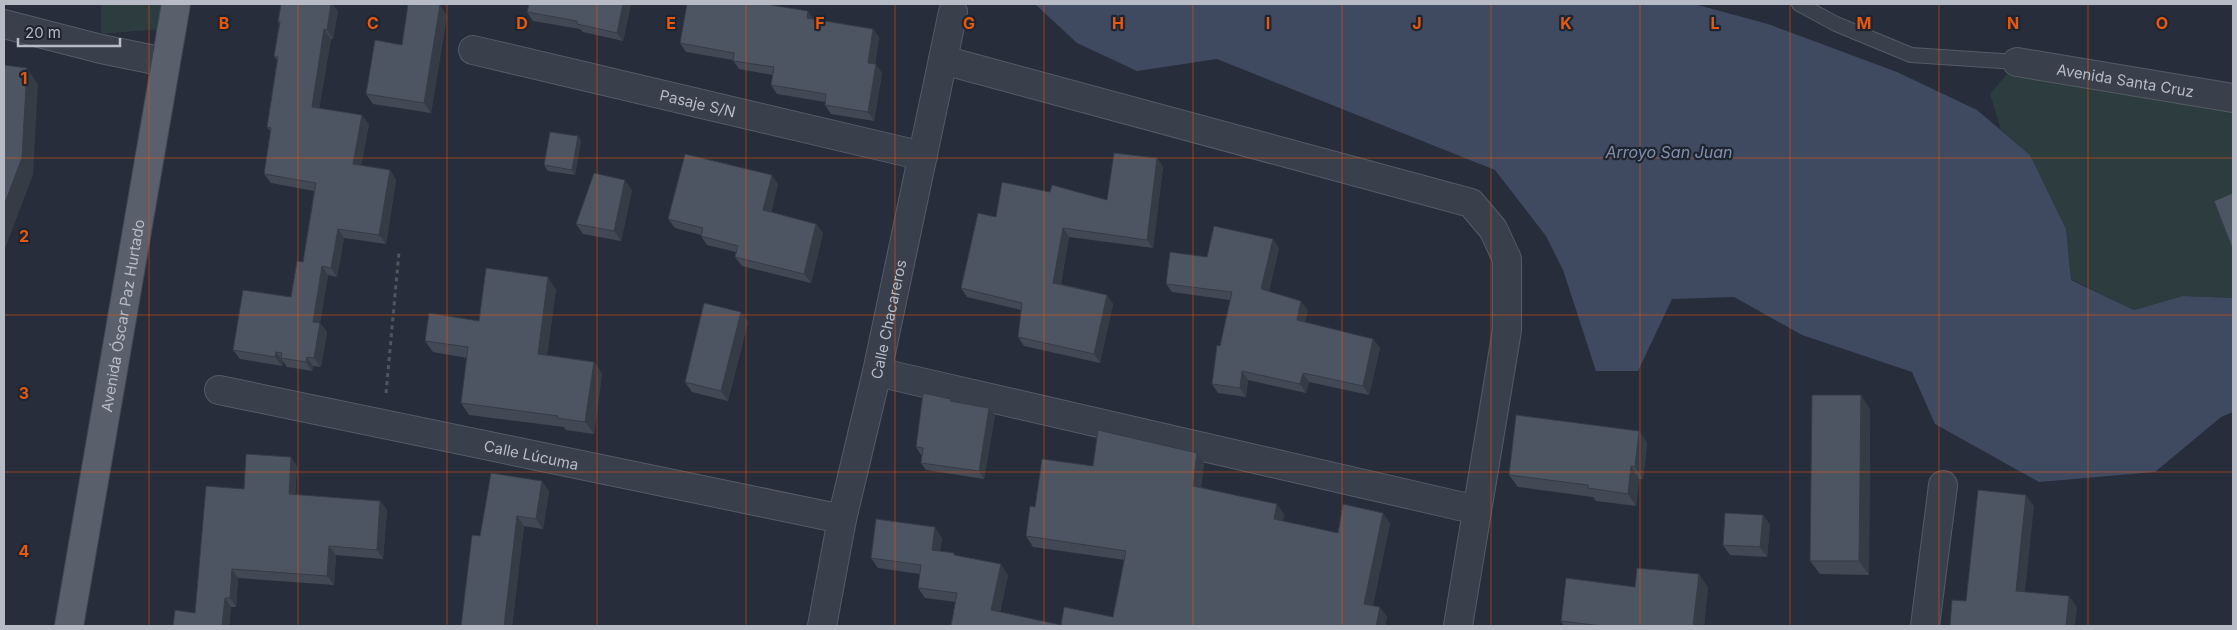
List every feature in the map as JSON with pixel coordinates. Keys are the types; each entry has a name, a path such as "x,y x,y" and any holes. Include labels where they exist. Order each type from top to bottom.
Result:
{"main road":[{"name":"Avenida Óscar Paz Hurtado","path":"69,626 176,4"}],"street":[{"name":"Calle Chacareros","path":"822,626 842,519 877,372 953,12"},
{"path":"4,24 101,49 165,62"},
{"name":"Pasaje S/N","path":"473,50 923,156"},
{"path":"943,60 1471,203 1494,229 1507,259 1507,330 1458,626"},
{"name":"Avenida Santa Cruz","path":"2017,62 2233,98"},
{"path":"877,372 1477,510"},
{"name":"Calle Lúcuma","path":"219,390 842,519"},
{"path":"1925,626 1943,485"}],"lane":[{"path":"1799,4 1836,24 1910,55 2017,62"}],"path":[{"path":"385,423 399,252"}],"shaded area":[{"path":"101,4 164,4 160,29 101,34"},
{"path":"2017,62 2233,98 2233,298 2183,296 2134,310 2071,279 2066,229 2030,155 2001,130 1990,94"}],"water":[{"name":"Arroyo San Juan","path":"1035,4 1694,4 1768,24 1897,72 1977,110 2030,155 2066,229 2071,280 2134,310 2183,296 2233,298 2233,412 2221,417 2155,472 2039,482 1935,424 1912,372 1802,335 1734,297 1672,299 1638,371 1596,371 1563,270 1546,236 1495,170 1217,59 1137,71 1077,43"}],"building":[{"path":"281,4 331,4 327,30 324,29 312,107 362,115 353,164 390,170 379,235 338,229 331,268 322,266 313,322 320,323 314,358 307,357 306,362 281,358 282,353 276,352 275,357 233,350 243,290 291,297 297,261 303,262 316,183 264,174 271,128 267,127 278,57 274,56"},
{"path":"408,4 440,5 424,103 366,94 375,40 402,45"},
{"path":"529,4 623,4 617,33 577,24 577,21 527,12"},
{"path":"687,4 765,4 808,11 807,18 873,29 868,63 876,64 868,112 825,105 826,94 771,85 774,67 733,61 734,53 680,43"},
{"path":"4,65 27,68 22,158 4,205"},
{"path":"550,132 578,136 572,170 544,165"},
{"path":"1114,153 1157,158 1147,240 1063,228 1053,283 1107,295 1094,354 1018,337 1022,303 961,288 978,213 996,217 1002,182 1050,192 1052,185 1107,200"},
{"path":"685,154 772,175 763,210 816,224 804,274 735,257 738,246 701,236 703,228 668,219"},
{"path":"594,173 625,180 614,231 576,224"},
{"path":"2233,193 2233,250 2214,201"},
{"path":"1214,226 1273,239 1261,289 1301,301 1297,320 1373,339 1363,386 1303,373 1300,384 1242,371 1240,388 1212,384 1217,345 1220,346 1232,292 1166,284 1170,252 1207,257"},
{"path":"486,268 548,277 538,354 594,362 585,422 557,418 558,416 461,403 468,347 425,341 429,313 479,321"},
{"path":"704,303 741,312 721,391 685,382"},
{"path":"923,393 951,399 950,401 989,408 979,471 921,463 923,448 916,447"},
{"path":"1812,395 1861,395 1859,561 1810,561"},
{"path":"1516,415 1639,431 1635,467 1631,466 1628,494 1588,488 1588,485 1509,475"},
{"path":"1098,430 1197,453 1193,486 1277,504 1274,519 1338,533 1343,504 1383,513 1364,604 1380,607 1376,626 951,626 957,593 918,588 921,565 871,558 876,519 935,527 932,550 1001,564 991,610 1061,625 1064,607 1113,617 1126,551 1026,536 1030,506 1035,507 1042,459 1093,466"},
{"path":"246,454 291,457 289,494 380,501 377,550 329,546 327,576 232,569 230,598 225,598 222,626 173,626 175,610 195,613 206,486 244,489"},
{"path":"491,473 542,481 536,519 517,516 504,626 461,626 472,535 480,536"},
{"path":"1978,490 2026,495 2016,591 2069,596 2066,626 1950,626 1952,600 1966,601"},
{"path":"1725,513 1763,515 1760,547 1723,545"},
{"path":"1637,568 1699,574 1693,626 1602,626 1561,621 1566,578 1635,587"}]}
